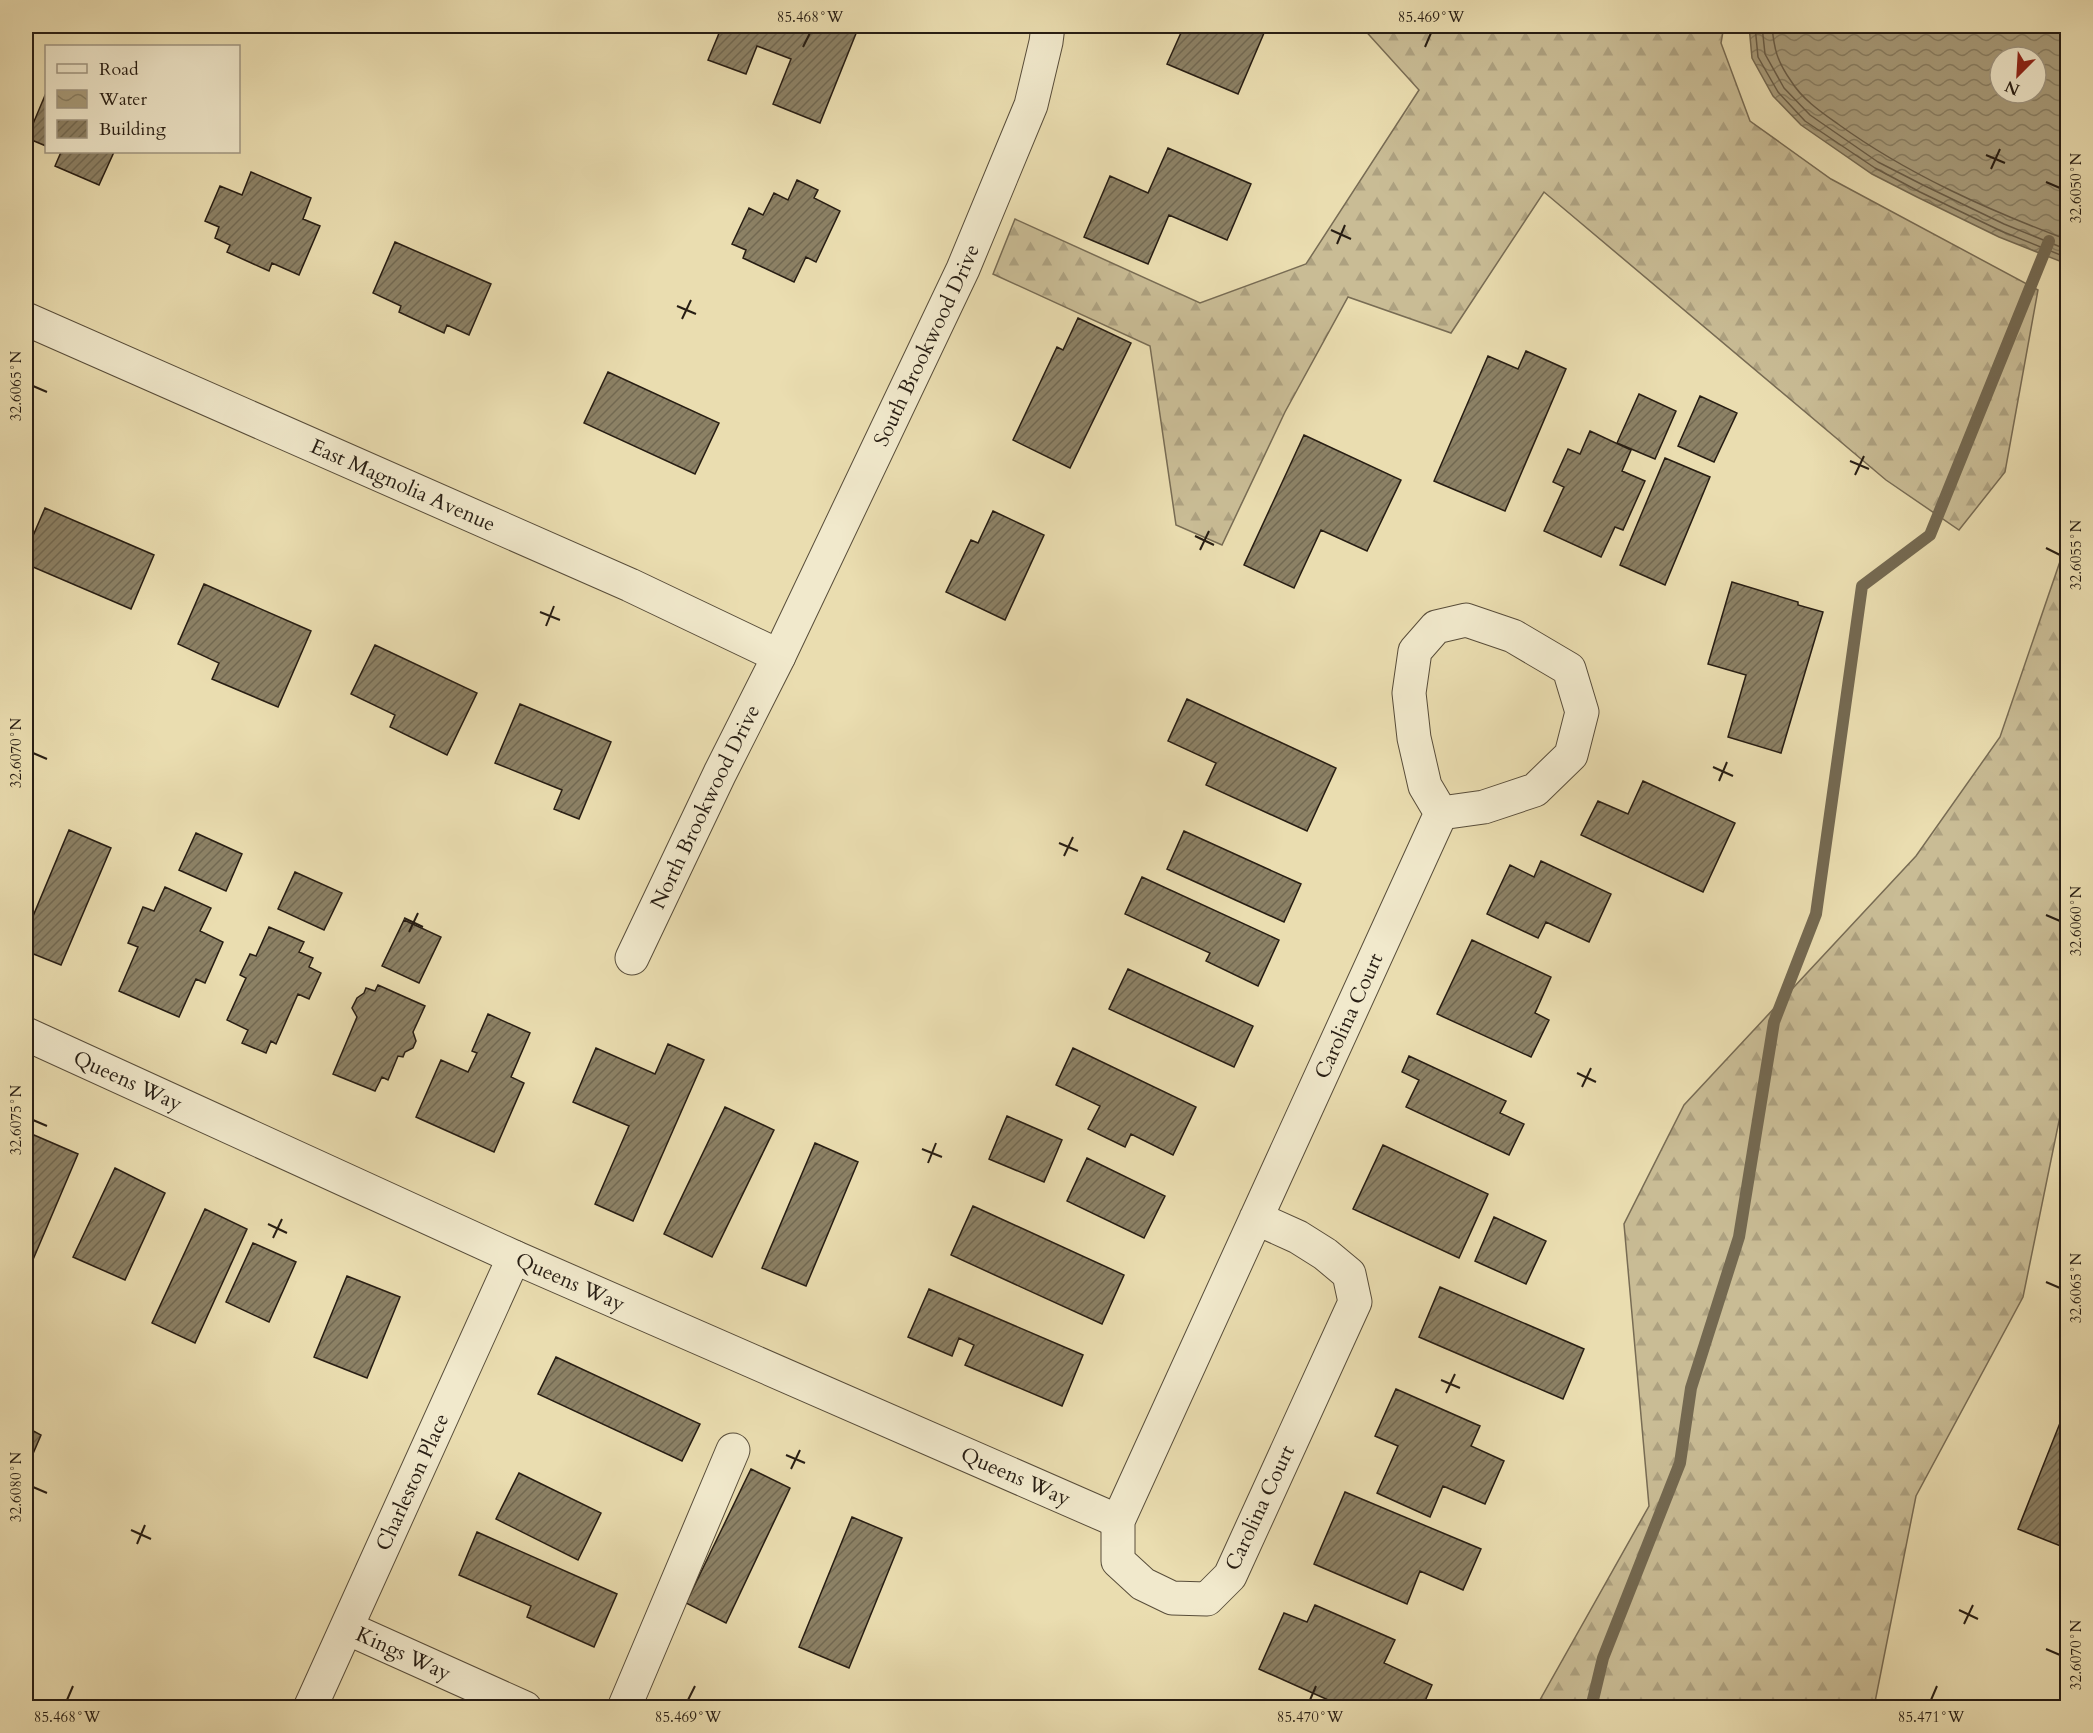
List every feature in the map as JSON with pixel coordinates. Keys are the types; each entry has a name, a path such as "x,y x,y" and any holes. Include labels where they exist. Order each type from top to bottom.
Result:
{"street":[{"name":"South Brookwood Drive","path":"779,656 963,269 1031,105 1048,26"},
{"name":"East Magnolia Avenue","path":"26,319 630,585 779,656"},
{"path":"1466,620 1512,636 1569,669 1582,712 1571,755 1535,790 1484,807 1441,813 1425,786 1414,738 1409,693 1415,651 1436,627 1466,620"},
{"name":"North Brookwood Drive","path":"632,958 720,773 779,656"},
{"name":"Carolina Court","path":"1256,1218 1298,1237 1325,1254 1349,1274 1355,1302 1230,1576 1208,1599 1173,1598 1143,1584 1118,1561 1118,1521 1256,1218 1441,813"},
{"name":"Queens Way","path":"26,1034 514,1257 1118,1521"},
{"name":"Charleston Place","path":"310,1707 514,1257"},
{"path":"624,1707 733,1450"},
{"name":"Kings Way","path":"347,1628 525,1707"}],"green space":[{"path":"1361,26 1724,26 1721,43 1750,121 1831,179 2038,290 2005,472 1959,530 1886,480 1544,192 1451,333 1348,297 1285,412 1222,545 1176,525 1150,346 993,274 1015,219 1200,303 1306,264 1419,90"},
{"path":"2067,541 2067,1082 2023,1297 1916,1496 1874,1707 1536,1707 1649,1506 1624,1224 1684,1105 1916,856 2000,737"}],"water":[{"path":"1749,26 2067,26 2067,264 1999,237 1872,174 1801,125 1773,96 1752,58"}],"building":[{"path":"722,26 859,26 820,123 773,104 791,59 757,46 746,74 708,60"},
{"path":"1184,26 1267,26 1238,94 1167,64"},
{"path":"45,95 45,146 27,138"},
{"path":"1168,148 1251,184 1227,240 1169,215 1148,264 1084,237 1110,176 1148,193"},
{"path":"61,153 114,153 99,185 55,166"},
{"path":"251,172 311,198 303,219 320,226 299,275 272,263 269,271 227,252 230,245 215,238 219,227 205,221 220,186 242,195"},
{"path":"797,180 818,190 814,198 840,211 816,262 806,257 794,282 743,258 746,250 732,244 749,208 763,215 774,193 788,200"},
{"path":"395,242 491,284 469,335 447,325 444,333 399,312 401,306 373,293"},
{"path":"1078,318 1131,343 1070,468 1013,440 1057,347 1063,350"},
{"path":"1526,351 1566,369 1505,511 1434,481 1488,356 1518,369"},
{"path":"608,372 719,423 695,474 584,423"},
{"path":"1639,394 1676,411 1655,459 1617,443"},
{"path":"1700,396 1737,413 1714,462 1678,446"},
{"path":"1590,431 1631,450 1622,471 1645,481 1623,530 1615,527 1601,557 1544,531 1564,487 1553,482 1568,449 1580,454"},
{"path":"1304,435 1401,480 1367,551 1321,530 1294,588 1244,565"},
{"path":"1665,458 1710,477 1665,585 1620,565"},
{"path":"45,508 154,555 131,609 26,564 26,552"},
{"path":"993,511 1044,535 1005,620 946,592 971,540 978,543"},
{"path":"1732,582 1823,612 1781,753 1728,737 1746,675 1708,664"},
{"path":"204,584 311,631 278,707 212,679 219,663 178,644"},
{"path":"375,645 477,693 447,755 390,727 395,715 351,694"},
{"path":"1187,699 1336,768 1307,831 1206,785 1216,763 1168,741"},
{"path":"520,704 611,742 579,819 554,809 562,790 495,763"},
{"path":"1643,781 1735,823 1703,892 1581,835 1598,801 1628,814"},
{"path":"69,830 111,848 61,965 26,951 26,933"},
{"path":"1184,831 1301,884 1284,922 1167,869"},
{"path":"196,833 242,854 226,891 179,870"},
{"path":"1541,861 1611,894 1589,942 1546,922 1538,938 1487,914 1510,865 1534,877"},
{"path":"295,872 342,893 324,930 278,909"},
{"path":"1142,877 1279,940 1258,986 1206,961 1210,953 1125,914"},
{"path":"165,887 211,908 200,931 223,942 205,983 196,979 179,1017 119,991 138,947 128,943 143,907 154,911"},
{"path":"404,920 441,937 419,983 382,966"},
{"path":"269,927 304,942 299,952 313,958 309,967 321,973 309,999 298,994 276,1044 271,1041 266,1053 242,1043 248,1030 227,1020 246,978 240,975 250,954 256,956"},
{"path":"1472,940 1551,977 1535,1013 1549,1020 1531,1057 1437,1014"},
{"path":"1128,969 1253,1026 1234,1067 1109,1009"},
{"path":"378,985 425,1006 413,1032 416,1041 413,1048 405,1052 403,1057 398,1056 388,1080 382,1077 375,1091 333,1074 357,1017 352,1008 357,998 364,993 366,988 375,991"},
{"path":"488,1014 530,1033 511,1077 524,1083 494,1152 416,1117 441,1060 468,1072 477,1053 472,1051"},
{"path":"668,1044 704,1060 633,1221 595,1204 629,1126 573,1102 596,1048 655,1074"},
{"path":"1073,1048 1196,1107 1173,1155 1131,1134 1125,1147 1088,1129 1100,1106 1056,1085"},
{"path":"1409,1056 1506,1101 1500,1113 1524,1124 1509,1155 1406,1107 1419,1080 1402,1072"},
{"path":"725,1107 774,1130 712,1257 664,1234"},
{"path":"1007,1116 1062,1140 1044,1182 989,1159"},
{"path":"27,1132 78,1154 26,1276 26,1136"},
{"path":"815,1143 858,1162 806,1286 762,1268"},
{"path":"1383,1145 1488,1194 1459,1258 1353,1209"},
{"path":"1087,1158 1165,1196 1144,1238 1067,1201"},
{"path":"115,1168 165,1193 125,1280 73,1257"},
{"path":"973,1206 1124,1275 1102,1324 951,1255"},
{"path":"205,1209 247,1229 195,1343 152,1323"},
{"path":"1494,1217 1546,1241 1526,1284 1475,1261"},
{"path":"253,1243 296,1262 269,1322 226,1302"},
{"path":"347,1276 400,1297 367,1378 314,1357"},
{"path":"1440,1287 1584,1349 1563,1399 1419,1337"},
{"path":"929,1289 1083,1355 1062,1406 965,1365 974,1345 959,1338 952,1356 908,1337"},
{"path":"556,1357 700,1424 682,1461 538,1394"},
{"path":"1396,1389 1480,1426 1471,1446 1504,1461 1485,1504 1443,1486 1430,1517 1377,1493 1398,1446 1375,1436"},
{"path":"2062,1418 2068,1421 2068,1549 2018,1529"},
{"path":"26,1427 41,1435 26,1470"},
{"path":"751,1469 790,1488 726,1623 686,1603"},
{"path":"519,1473 601,1513 578,1560 496,1519"},
{"path":"1345,1492 1481,1549 1463,1590 1420,1571 1407,1604 1314,1564"},
{"path":"852,1517 902,1538 849,1668 799,1647"},
{"path":"477,1532 617,1594 594,1647 527,1617 531,1606 459,1575"},
{"path":"1315,1605 1395,1640 1384,1663 1432,1685 1422,1708 1346,1708 1259,1669 1284,1613 1307,1622"}],"waterway":[{"path":"1591,1708 1603,1658 1680,1463 1691,1388 1739,1237 1774,1022 1816,914 1862,586 1930,535 2049,241"}]}
